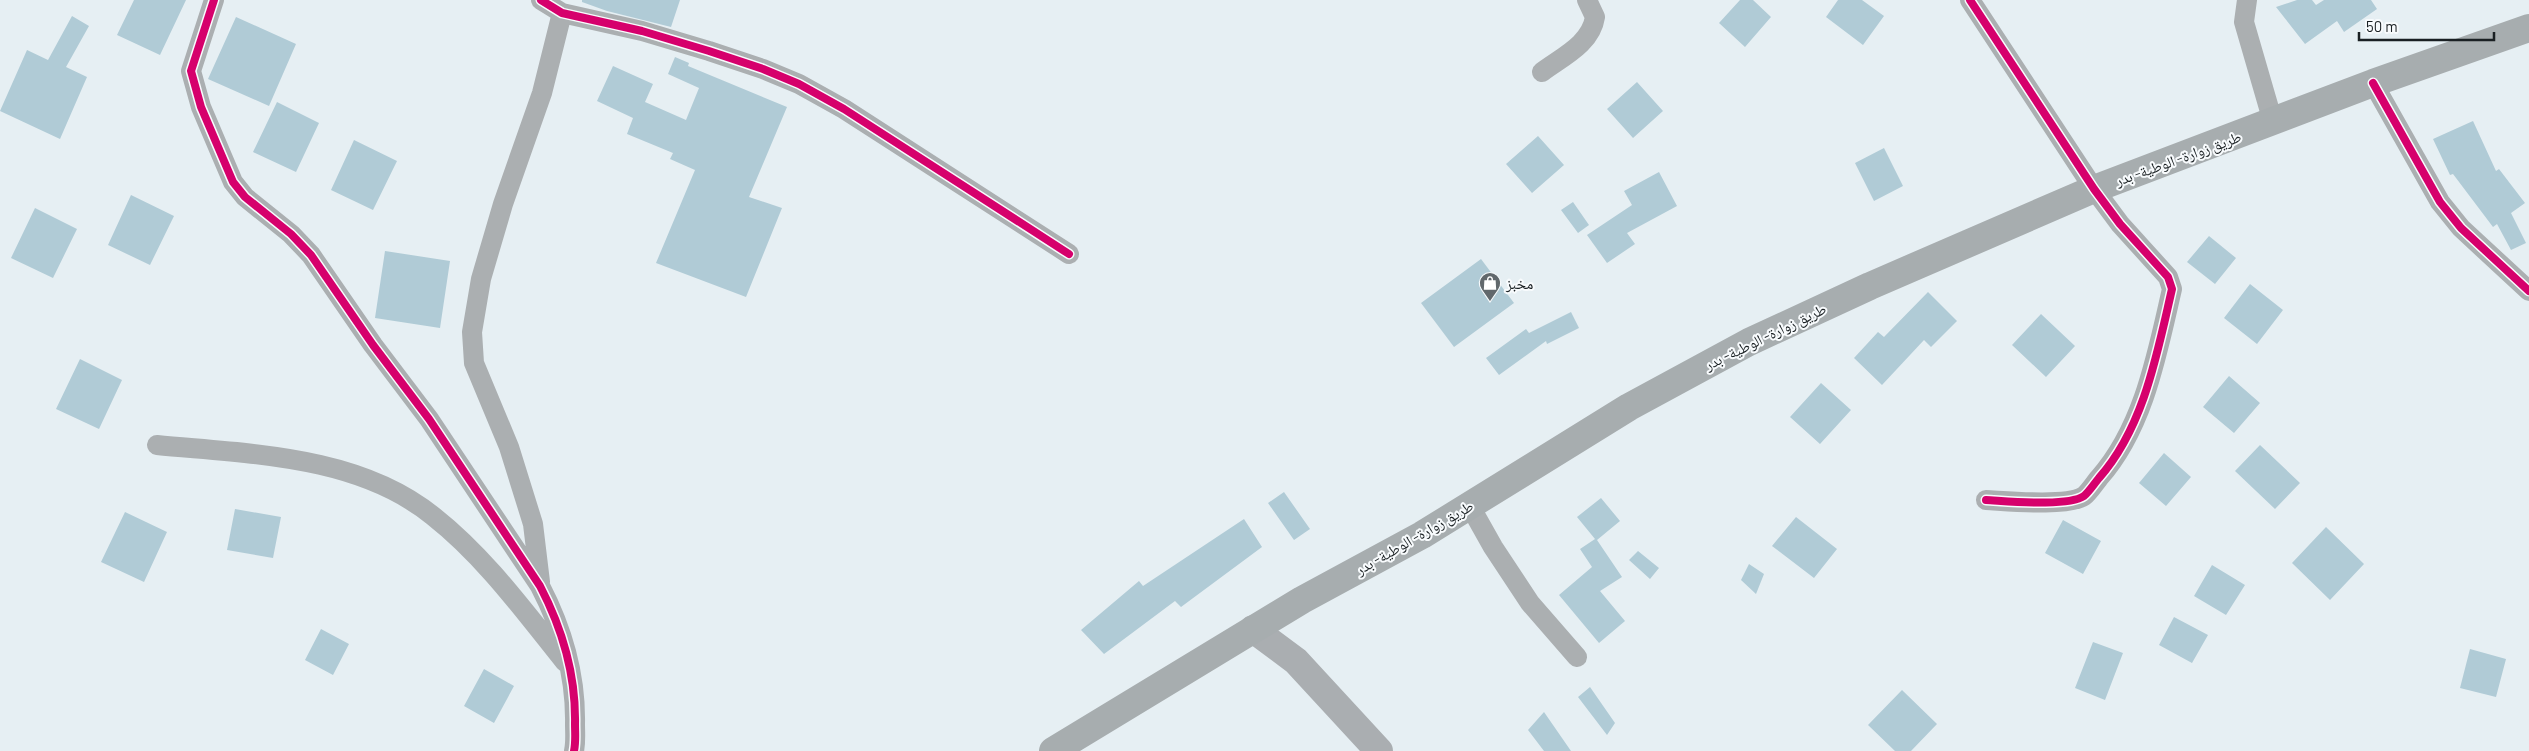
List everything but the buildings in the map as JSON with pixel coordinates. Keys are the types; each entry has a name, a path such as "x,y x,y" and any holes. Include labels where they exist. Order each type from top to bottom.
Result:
{"highway":[{"name":"طريق زوارة- الوطية- بدر","path":"1053,751 1253,629 1470,506 1629,408 1749,342 1870,286 2094,189 2373,83 2529,28"}],"street":[{"path":"214,0 191,71 201,107 233,182 245,197 292,234 311,255 373,345 429,419 540,586 554,612 573,672 576,694 574,751"},
{"path":"541,0 562,13 642,31 700,48 764,69 799,84 844,109 1069,254"},
{"path":"1542,72 1590,34 1595,17 1587,0"},
{"path":"1970,0 2094,189 2120,224 2168,277 2172,289 2155,362 2131,430 2108,468 2083,497 2056,503 1986,500"},
{"path":"2247,0 2244,22 2274,122"},
{"path":"540,586 533,524 509,447 474,363 472,332 481,279 502,204 542,93 562,13"},
{"path":"2373,83 2440,202 2478,244 2529,291"},
{"path":"158,445 290,459 346,472 392,490 432,514 465,544 498,578 573,672"},
{"path":"1470,506 1493,547 1530,603 1577,658"},
{"path":"1253,629 1296,661 1379,751"}],"cycle path":[{"path":"214,0 191,71 201,107 233,182 245,197 291,234 311,255 373,345 429,419 540,586 555,619 570,670 575,706 574,751"},
{"path":"541,0 562,13 642,31 709,51 763,69 799,84 844,109 1069,254"},
{"path":"1970,0 2094,189 2120,224 2168,277 2172,289 2161,339 2138,413 2114,458 2088,492 2084,496 2065,501 1986,500"},
{"path":"2373,83 2440,202 2461,228 2529,291"}],"place":[{"name":"مخبز","path":"1490,302"}]}
